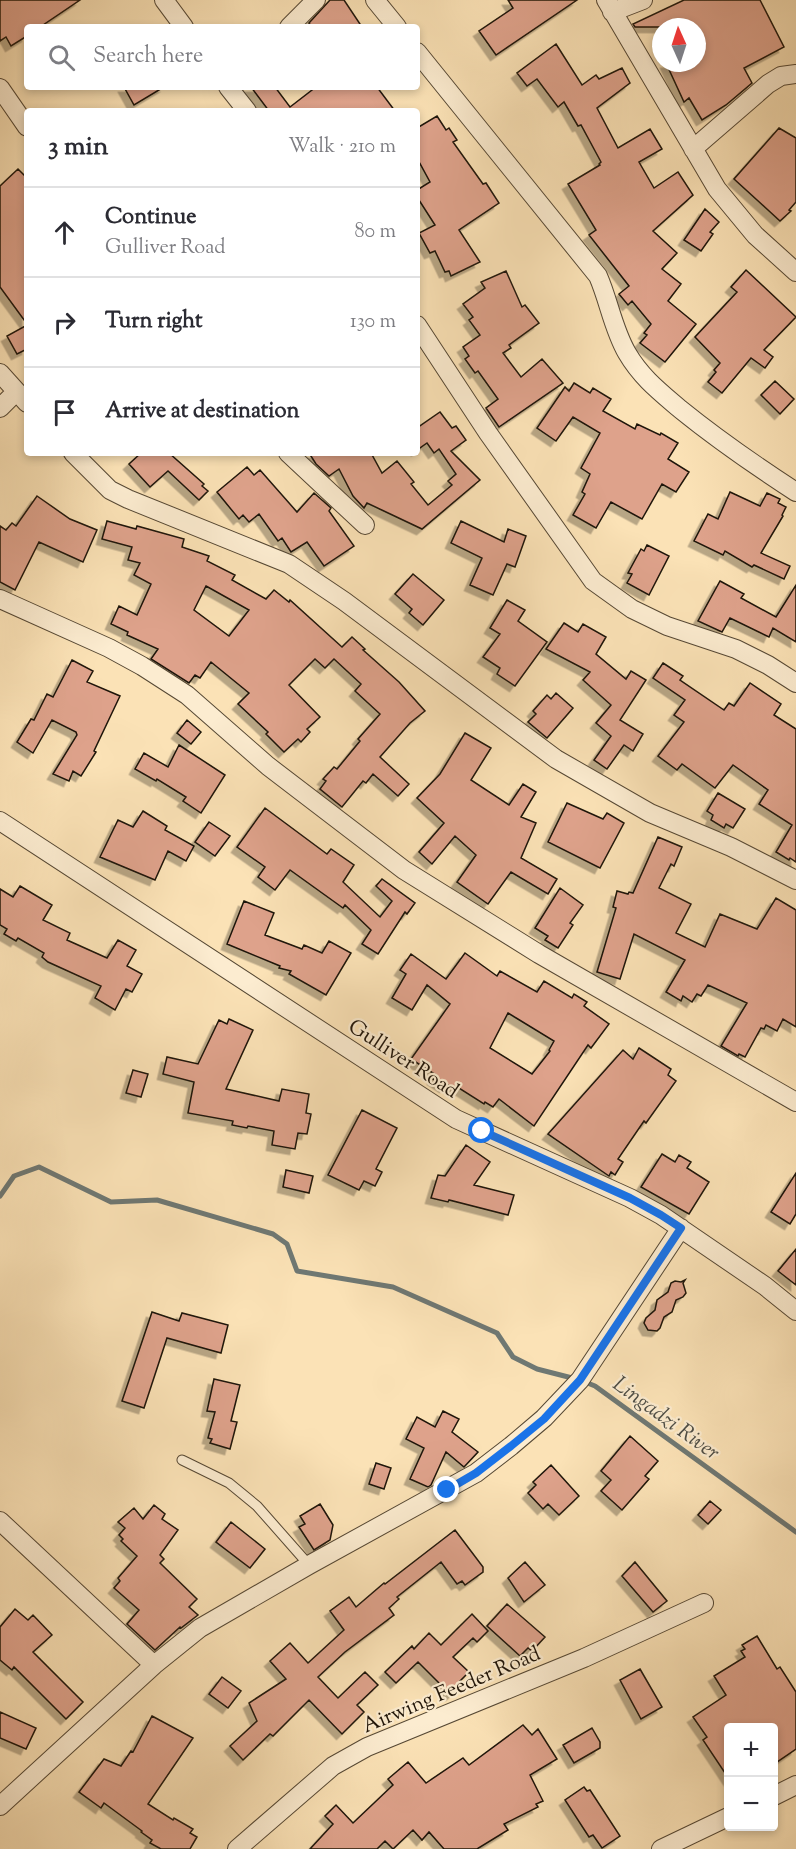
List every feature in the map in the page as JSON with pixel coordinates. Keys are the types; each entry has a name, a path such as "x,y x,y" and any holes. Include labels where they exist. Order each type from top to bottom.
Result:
{"street":[{"path":"164,0 182,24"},
{"path":"292,24 316,0"},
{"path":"375,0 395,24"},
{"path":"643,0 609,6 717,189 755,235 796,272"},
{"path":"420,56 598,276 613,322 626,352 645,380 706,430 796,492"},
{"path":"693,149 768,84 781,76 796,74"},
{"path":"0,88 24,123"},
{"path":"230,90 246,108"},
{"path":"420,330 488,433 593,581 632,609 667,626 736,649 768,665 796,683"},
{"path":"0,373 22,398 0,408"},
{"path":"76,456 110,490 290,564 344,601 556,759 650,813 731,847 796,880"},
{"path":"291,456 365,525"},
{"path":"0,599 109,648 166,681 187,695 268,766 404,870 539,954 796,1102"},
{"name":"Gulliver Road","path":"0,821 456,1119 630,1198 661,1215 765,1286 796,1311"},
{"path":"2,1801 154,1665 200,1628 476,1473 544,1419 580,1380 681,1228"},
{"path":"0,1521 154,1665"},
{"name":"Airwing Feeder Road","path":"237,1849 333,1766 367,1747 584,1658 704,1603"},
{"path":"778,1794 796,1785"},
{"path":"661,1849 724,1819"}],"lane":[{"path":"182,1460 229,1483 257,1506 309,1565"}],"building":[{"path":"0,0 80,0 44,24 24,24 24,38 11,46 6,37 0,41"},
{"path":"330,0 344,0 360,24 310,24"},
{"path":"508,0 577,0 496,55 479,31 513,8"},
{"path":"684,0 760,0 784,47 744,68 752,83 726,105 702,120 689,98 684,102 670,72 706,72 706,18 652,18 652,27 635,27 633,24"},
{"path":"556,44 582,85 596,75 599,79 622,68 630,83 597,108 618,148 650,129 662,149 639,162 654,188 678,172 693,195 653,231 677,253 662,269 681,284 668,301 696,324 665,362 640,343 647,335 644,333 651,324 632,301 628,305 619,294 629,286 589,235 596,230 568,184 600,165 601,162 581,125 578,126 564,102 558,107 537,79 527,86 517,73"},
{"path":"126,90 159,90 134,105"},
{"path":"253,90 277,90 290,107 312,90 379,90 393,108 267,108"},
{"path":"437,116 446,130 449,128 457,140 453,142 499,203 459,230 480,262 451,276 449,271 445,272 435,251 430,253 420,235 420,232 435,225 420,202 420,188 430,182 420,164 420,126"},
{"path":"779,128 796,138 796,202 789,210 791,211 780,221 734,179"},
{"path":"18,169 24,175 24,320 0,287 0,186"},
{"path":"705,209 719,222 710,232 713,234 701,251 684,240"},
{"path":"746,270 796,317 764,350 773,357 765,368 751,358 722,393 708,382 720,363 695,337 737,292 731,287"},
{"path":"506,271 522,307 525,305 539,323 509,345 511,348 503,353 521,377 542,359 563,383 499,427 486,408 498,399 478,371 475,373 465,359 469,356 463,347 480,335 469,320 473,317 463,304 485,288 481,282"},
{"path":"24,327 24,350 17,354 7,336"},
{"path":"775,381 794,399 780,414 761,395"},
{"path":"574,383 590,393 593,388 611,399 603,411 635,429 637,424 660,435 661,433 678,443 668,459 689,472 676,492 662,484 642,519 611,502 596,528 573,515 585,494 582,492 590,474 581,468 600,433 573,417 556,441 537,428 565,387 569,391"},
{"path":"440,412 452,428 456,426 466,440 451,451 480,480 422,529 367,503 364,508 353,496 339,469 329,476 311,456 373,456 382,473 397,461 414,482 411,484 428,505 452,485 448,481 456,474 439,449 434,453 427,443 420,448 420,426"},
{"path":"138,456 172,456 204,484 202,486 208,491 199,500 168,471 150,487 129,464"},
{"path":"247,467 254,475 260,470 297,512 314,493 331,508 329,511 354,546 324,566 307,542 291,552 282,538 278,541 259,514 249,522 243,515 239,519 217,492"},
{"path":"730,492 760,506 767,493 780,499 778,503 786,507 761,553 790,566 784,579 754,565 752,567 725,551 723,555 694,541 708,514 718,519"},
{"path":"37,496 70,519 97,530 83,562 39,542 15,590 0,582 0,526 6,530 12,523 16,526"},
{"path":"107,521 136,529 137,526 184,539 182,547 209,556 207,561 235,575 232,580 266,599 274,590 289,602 290,600 342,647 352,637 399,682 425,711 410,723 380,757 409,784 398,796 373,774 366,783 363,781 342,807 320,789 326,781 323,779 334,767 337,769 360,741 358,739 380,714 355,691 361,684 334,659 325,668 315,659 289,685 320,717 307,729 310,732 301,742 298,739 284,752 266,734 268,732 238,704 249,693 211,662 200,678 195,675 189,683 151,659 158,649 127,635 128,632 111,624 119,606 137,615 151,584 134,575 140,563 128,560 132,547 102,539","holes":["206,586 249,610 229,636 194,610"]},
{"path":"461,521 504,542 508,529 526,536 515,567 507,564 493,595 470,585 482,558 451,543"},
{"path":"647,545 669,556 649,595 627,583 632,574 628,573 641,549 644,551"},
{"path":"413,574 444,600 423,625 409,613 412,609 395,594"},
{"path":"720,581 744,594 741,598 776,617 796,585 796,642 773,628 769,637 730,618 722,632 698,621"},
{"path":"507,600 525,610 518,621 547,642 515,686 497,674 500,668 483,657 500,634 490,628"},
{"path":"564,623 578,632 583,624 606,637 596,654 626,679 631,671 646,680 620,720 643,734 633,751 624,745 607,769 594,760 611,736 596,723 611,705 583,680 590,672 546,649"},
{"path":"72,660 93,671 87,682 120,696 94,751 96,752 81,776 73,771 69,781 53,774 77,735 76,732 52,720 33,753 17,742 31,719 34,720 47,694 53,697"},
{"path":"663,663 683,676 680,680 724,710 729,703 734,706 750,683 781,704 774,715 796,729 796,862 776,852 792,825 759,804 768,790 733,765 715,788 682,764 677,770 658,756 684,722 674,715 685,700 653,678"},
{"path":"556,693 573,708 547,738 528,722 536,714 533,711 547,695 551,699"},
{"path":"187,720 201,732 191,744 177,733"},
{"path":"465,733 491,748 471,780 509,805 523,784 536,792 521,817 536,823 521,858 557,879 548,894 511,872 488,904 457,882 476,855 455,836 432,864 419,852 444,823 417,798 440,774"},
{"path":"179,745 225,775 201,813 183,801 186,797 157,779 156,781 135,769 144,753 168,767"},
{"path":"718,793 745,809 733,828 726,824 724,828 711,820 713,815 707,811"},
{"path":"567,803 603,819 607,813 624,823 600,868 548,842"},
{"path":"265,808 327,854 331,849 354,865 343,882 380,917 392,901 376,886 382,879 415,903 407,914 405,912 378,954 362,944 371,930 345,905 343,908 290,870 275,890 258,877 265,867 237,847"},
{"path":"143,811 167,826 165,830 194,846 186,861 168,851 155,880 100,857 118,820 133,827"},
{"path":"209,822 230,836 215,856 195,842"},
{"path":"658,837 682,847 674,866 671,864 659,888 691,904 676,933 705,947 720,914 757,929 776,898 796,910 796,1027 783,1019 777,1031 766,1025 764,1029 761,1028 745,1057 739,1054 738,1056 721,1046 747,1003 708,985 701,996 697,994 692,1002 683,996 681,1001 666,992 685,960 634,934 620,979 597,972 616,908 613,907 617,891 633,893"},
{"path":"20,886 52,905 43,920 70,933 67,940 107,958 118,940 136,950 127,966 142,974 132,992 126,989 115,1010 95,998 101,986 48,962 42,957 44,953 18,938 16,941 4,934 7,929 0,925 0,889 13,897"},
{"path":"560,888 583,905 570,923 573,925 558,948 545,940 548,936 535,928"},
{"path":"244,901 274,913 265,935 302,949 304,945 322,953 329,941 351,953 326,995 289,974 291,971 279,968 280,966 227,944"},
{"path":"465,953 497,976 500,971 537,992 544,981 572,998 574,994 587,1002 584,1006 609,1024 591,1048 588,1045 534,1126 499,1099 493,1107 459,1088 457,1091 447,1084 445,1087 433,1079 436,1075 411,1059 450,1004 427,985 412,1010 392,998 406,974 400,970 411,954 446,979","holes":["508,1013 554,1041 550,1051 532,1074 490,1048"]},
{"path":"229,1019 253,1030 226,1089 279,1101 282,1089 309,1094 306,1113 311,1114 307,1134 298,1133 295,1149 272,1145 274,1131 232,1125 233,1121 188,1113 194,1082 163,1074 167,1057 198,1064 219,1020 227,1024"},
{"path":"639,1048 671,1069 668,1075 676,1081 646,1123 644,1121 618,1159 623,1162 615,1175 611,1172 609,1176 548,1134 623,1050 633,1059"},
{"path":"133,1070 148,1074 141,1097 126,1093"},
{"path":"362,1110 397,1128 376,1169 382,1172 375,1186 364,1181 359,1190 328,1175"},
{"path":"466,1145 490,1162 474,1185 514,1195 508,1215 449,1200 448,1202 431,1198 438,1175 445,1176"},
{"path":"662,1154 675,1162 679,1155 691,1162 687,1168 709,1182 689,1214 641,1187"},
{"path":"286,1170 313,1176 309,1193 283,1187"},
{"path":"796,1173 796,1214 790,1224 771,1212"},
{"path":"796,1249 796,1285 778,1271"},
{"path":"685,1280 683,1283 686,1293 676,1300 672,1312 664,1317 657,1331 648,1330 644,1323 655,1310 657,1300 668,1292 671,1283"},
{"path":"152,1312 179,1321 182,1313 228,1325 221,1353 167,1338 144,1408 122,1401"},
{"path":"214,1379 240,1385 231,1421 237,1422 230,1449 210,1443 212,1439 208,1438 215,1412 207,1411"},
{"path":"443,1411 459,1419 452,1432 478,1452 464,1467 446,1452 428,1487 410,1479 424,1448 406,1439 417,1417 435,1427"},
{"path":"630,1436 658,1461 645,1476 649,1479 622,1510 601,1491 611,1480 601,1471"},
{"path":"376,1463 391,1468 384,1489 369,1484"},
{"path":"551,1465 579,1496 559,1515 548,1504 543,1509 528,1493 536,1485 533,1482"},
{"path":"710,1501 721,1510 708,1524 698,1515"},
{"path":"320,1504 333,1525 330,1540 314,1550 299,1527 305,1524 300,1516"},
{"path":"154,1505 165,1514 162,1519 178,1530 160,1555 164,1559 160,1563 197,1599 189,1607 198,1615 180,1627 155,1650 127,1624 139,1610 114,1588 120,1581 118,1578 137,1556 121,1541 123,1539 119,1535 125,1528 118,1522 134,1508 143,1519"},
{"path":"231,1522 265,1549 250,1568 216,1542"},
{"path":"455,1530 483,1567 483,1572 465,1585 462,1581 457,1584 441,1562 397,1597 399,1599 389,1608 394,1615 345,1652 318,1677 338,1698 365,1672 378,1685 357,1705 364,1712 342,1734 309,1700 273,1736 270,1734 243,1760 230,1746 257,1721 249,1703 286,1679 270,1661 290,1643 308,1663 344,1630 330,1611 349,1597 356,1607"},
{"path":"525,1562 545,1585 524,1602 508,1578"},
{"path":"635,1562 667,1601 653,1612 622,1576"},
{"path":"507,1604 545,1637 532,1651 528,1648 520,1656 487,1626"},
{"path":"15,1609 28,1620 33,1615 52,1635 33,1652 83,1702 66,1719 14,1667 12,1670 0,1660 0,1627"},
{"path":"472,1614 488,1631 477,1642 473,1638 453,1657 469,1672 458,1683 461,1686 451,1695 418,1662 396,1683 385,1672 412,1646 414,1649 429,1633 441,1645"},
{"path":"757,1636 777,1669 780,1667 796,1692 796,1749 778,1761 778,1723 724,1723 724,1772 703,1740 707,1737 693,1717 726,1695 714,1676 745,1657 741,1651 745,1649 742,1645"},
{"path":"640,1669 662,1707 641,1719 620,1680"},
{"path":"222,1677 241,1691 228,1708 209,1694"},
{"path":"0,1712 36,1728 26,1749 0,1738"},
{"path":"152,1716 193,1738 148,1804 173,1820 174,1818 193,1829 190,1833 197,1837 190,1849 161,1849 150,1843 152,1840 142,1831 104,1803 101,1808 79,1792 104,1759 121,1766 131,1751 133,1752"},
{"path":"523,1725 532,1735 538,1729 557,1759 530,1775 543,1801 536,1804 538,1807 504,1824 508,1830 477,1849 444,1849 429,1832 422,1840 413,1830 393,1849 385,1841 377,1849 310,1849 333,1824 325,1816 336,1805 353,1823 393,1785 388,1779 408,1762 426,1783 463,1758 469,1765"},
{"path":"592,1728 600,1742 600,1748 574,1763 563,1745"},
{"path":"584,1787 587,1791 590,1790 620,1836 602,1848 593,1835 589,1837 565,1800"}],"waterway":[{"name":"Lingadzi River","path":"0,1196 14,1176 39,1167 111,1202 157,1200 273,1234 287,1244 297,1271 393,1287 497,1333 513,1357 537,1369 595,1386 796,1532"}],"route":[{"path":"447,1490 476,1473 544,1419 580,1380 681,1228 630,1198 482,1131"}]}
